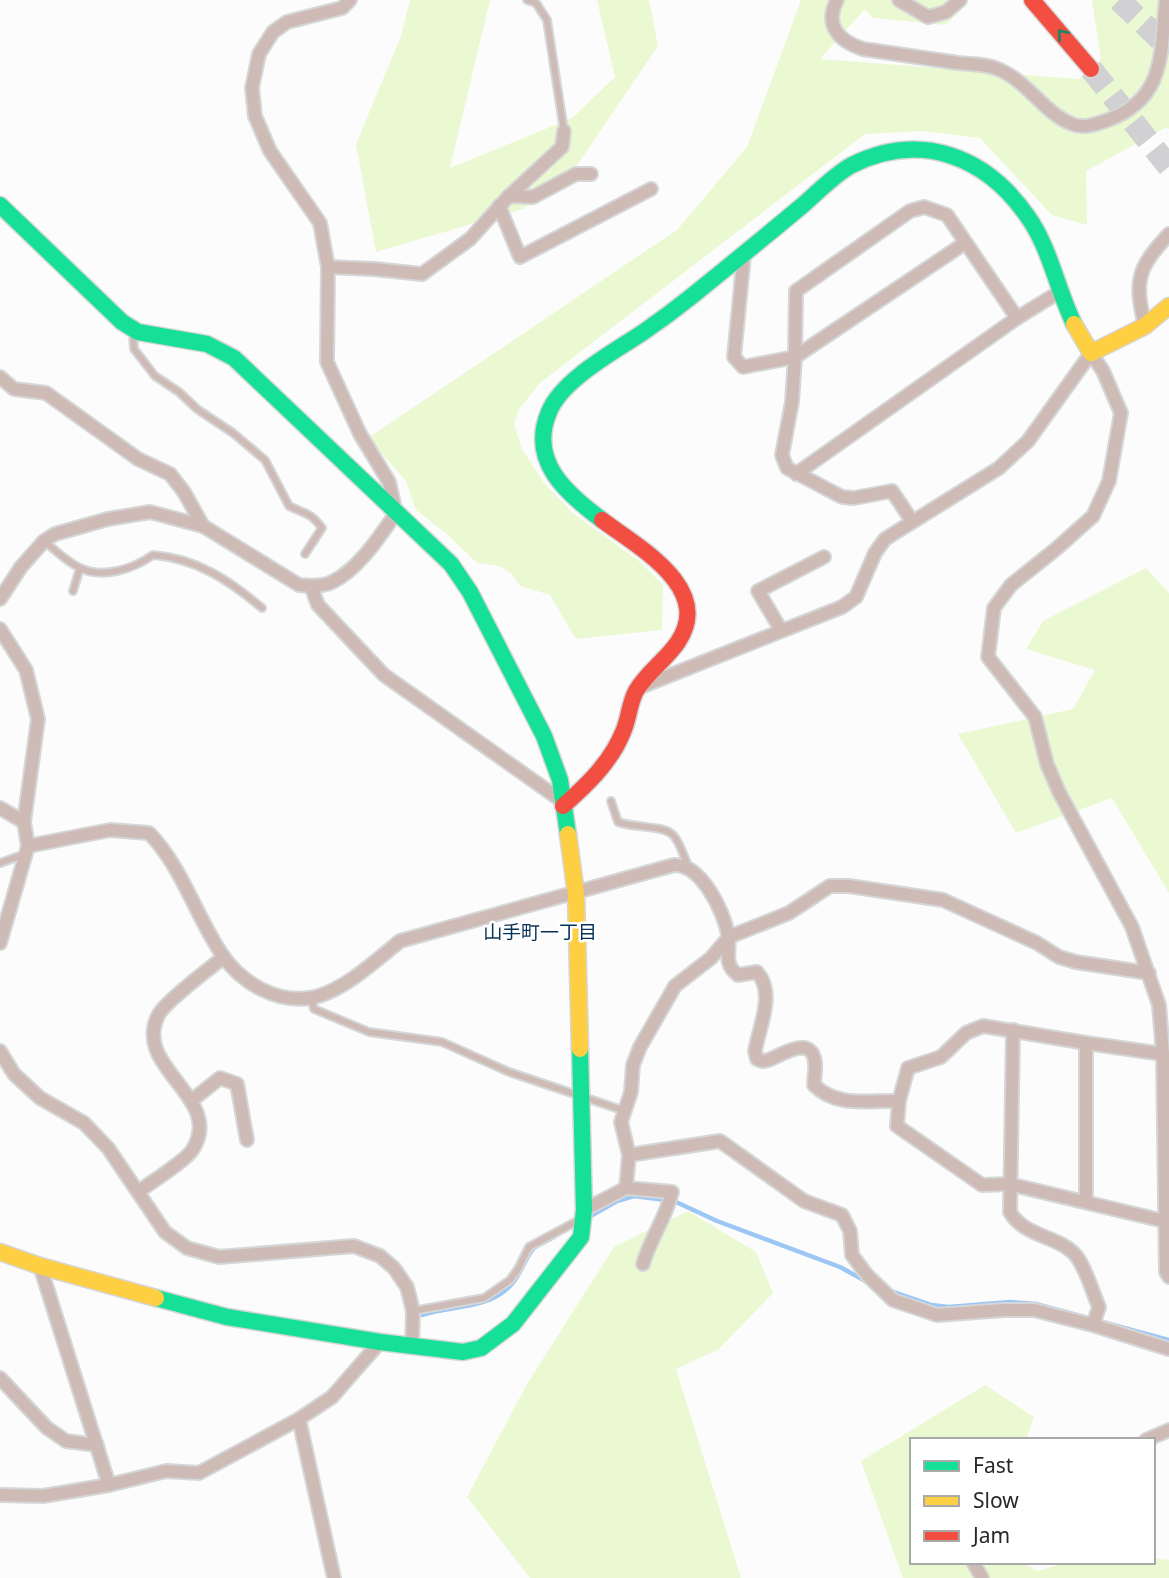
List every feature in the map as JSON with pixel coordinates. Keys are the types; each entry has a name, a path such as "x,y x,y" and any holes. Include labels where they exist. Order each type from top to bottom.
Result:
{"main road":[{"path":"1032,0 1091,69"},
{"path":"563,804 584,789 614,750 623,734 638,688 683,632 687,612 684,594 668,571 556,482 551,473 542,444 545,420 552,404 568,386 658,323 850,166 902,148 925,149 960,158 994,178 1033,225 1071,318 1091,353 1145,326 1169,306"},
{"path":"0,205 122,323 138,332 207,344 234,358 450,564 470,592 544,736 561,780 576,894 583,1214 581,1237 513,1324 481,1348 463,1352 380,1342 227,1317 40,1266 0,1252"}],"street":[{"path":"0,598 21,567 44,541 55,534 108,519 150,512 202,527 299,585 311,586 332,582 364,557 396,513 389,482 360,434 327,362 328,267 320,223 270,151 255,116 253,88 259,54 273,32 287,22 342,8 350,0"},
{"path":"837,0 832,11 832,23 843,40 852,46 863,50 999,69 1028,88 1059,118 1074,126 1091,125 1110,119 1129,109 1147,92 1157,75 1162,57 1166,0"},
{"path":"899,0 928,16 946,12 960,0"},
{"path":"328,267 422,274 470,239 499,206 562,147 564,131"},
{"path":"509,196 533,197 576,174 591,174"},
{"path":"499,206 520,257 651,189"},
{"path":"912,521 892,491 853,498 842,496 787,468 782,455 792,402 796,291 910,211 924,207 947,215 1017,318"},
{"path":"1145,326 1139,298 1140,274 1146,261 1169,234"},
{"path":"744,255 734,357 743,367 795,357 965,243"},
{"path":"796,474 1017,318 1061,292"},
{"path":"638,688 842,607 856,597 875,553 885,538 999,468 1028,441 1091,353 1121,413 1110,481 1093,516 1056,550 1011,585 994,608 988,657 1035,717 1047,764 1059,792 1132,927 1159,1005 1163,1054 1164,1221 1166,1272 1169,1277"},
{"path":"0,377 14,389 46,393 138,459 170,474 184,492 202,527"},
{"path":"782,630 758,591 824,557"},
{"path":"311,586 318,605 384,675 563,804"},
{"path":"0,629 26,670 38,719 24,822 27,850 0,943"},
{"path":"0,808 24,822"},
{"path":"27,850 110,830 149,833 164,848 224,957 248,983 276,996 311,998 340,986 369,967 400,940 674,865 683,865 690,869 711,893 720,909 729,937 727,953 732,971 738,975 757,972 762,978 766,989 766,1002 755,1051 757,1059 769,1060 787,1049 805,1049 815,1061 814,1085 822,1094 847,1102 900,1101"},
{"path":"626,1188 629,1155 621,1122 631,1092 633,1065 640,1047 675,986 711,958 729,937 789,913 830,886 849,886 943,900 1037,943 1059,957 1149,973"},
{"path":"138,1192 193,1150 200,1131 197,1109 153,1048 153,1028 161,1010 224,957"},
{"path":"1163,1054 984,1026 966,1033 941,1057 908,1068 897,1126 982,1185 1009,1184 1164,1221"},
{"path":"1013,1030 1010,1212 1017,1224 1068,1249 1077,1257 1099,1307 1093,1325"},
{"path":"1086,1044 1086,1202"},
{"path":"0,1051 14,1074 40,1098 84,1123 108,1148 165,1232 187,1248 219,1257 354,1246 380,1256 394,1268 407,1287 413,1311 412,1346"},
{"path":"191,1101 220,1078 237,1084 247,1140"},
{"path":"629,1155 720,1141 804,1201 842,1215 850,1231 852,1255 867,1275 893,1300 937,1315 1034,1310 1169,1349"},
{"path":"583,1214 626,1188 672,1192 643,1264"},
{"path":"40,1266 109,1485"},
{"path":"0,1495 43,1496 109,1485 166,1471 199,1473 299,1419 332,1397 380,1342"},
{"path":"0,1378 47,1428 66,1441 97,1445"},
{"path":"299,1419 334,1578"},
{"path":"1151,1438 1169,1430"}],"lane":[{"path":"527,0 536,3 547,20 564,131"},
{"path":"132,328 134,349 155,376 265,460 289,506 307,512 322,528 305,554"},
{"path":"44,541 80,568 108,573 142,562 153,555 177,559 215,573 236,586 262,608"},
{"path":"74,591 80,568"},
{"path":"611,801 618,822 629,826 661,829 673,835 690,869"},
{"path":"0,863 27,850"},
{"path":"311,998 314,1009 369,1032 442,1042 509,1072 625,1111"},
{"path":"413,1311 484,1298 510,1280 529,1247 583,1214"}],"green space":[{"path":"410,0 490,0 450,168 572,118 615,77 597,0 649,0 658,46 567,180 523,209 376,252 356,144 401,36"},
{"path":"801,0 964,0 967,4 945,25 873,18 865,9 820,59 1079,79 1101,60 1092,0 1169,0 1169,129 1165,128 1086,171 1087,225 1052,215 980,138 922,131 865,134 541,382 519,409 514,424 522,449 544,483 574,514 638,560 663,585 662,630 576,639 550,595 520,586 511,573 499,566 477,563 416,510 406,481 368,438 677,230 747,147"},
{"path":"1146,568 1169,593 1169,893 1112,798 1016,833 958,734 1073,709 1095,670 1026,649 1043,621"},
{"path":"688,1211 756,1252 773,1293 719,1349 676,1369 741,1578 530,1578 467,1497 527,1384 614,1247"},
{"path":"985,1385 1034,1417 1027,1438 910,1438 910,1564 1025,1564 1038,1571 1061,1564 1155,1564 1155,1558 1169,1560 1169,1578 903,1578 861,1461"}],"waterway":[{"path":"589,1217 617,1201 634,1196 674,1201 717,1221 840,1267 869,1283"},
{"path":"422,1315 480,1303 501,1294 514,1281 534,1248 554,1237"},
{"path":"890,1291 931,1305 949,1307 1010,1302 1036,1304 1169,1340"}],"tunnel":[{"path":"1119,0 1169,48"},
{"path":"1091,69 1169,167"}],"traffic: fast":[{"path":"602,520 564,487 547,461 544,430 556,400 577,377 681,305 852,165 878,155 903,150 927,150 950,155 992,178 1011,196 1036,229 1074,324"},
{"path":"0,205 122,322 138,332 207,344 234,358 451,564 470,592 544,736 560,780 568,834"},
{"path":"156,1298 227,1317 380,1342 463,1352 481,1348 513,1324 581,1237 584,1210 580,1049"}],"traffic: slow":[{"path":"1074,324 1091,353 1145,326 1169,306"},
{"path":"568,834 576,894 580,1049"},
{"path":"0,1252 40,1266 156,1298"}],"traffic: jam":[{"path":"1032,0 1091,69"},
{"path":"563,806 589,781 612,753 625,727 636,691 678,642 687,622 686,604 679,587 667,571 602,520"}],"district":[{"name":"山手町一丁目","path":"540,932"}]}
